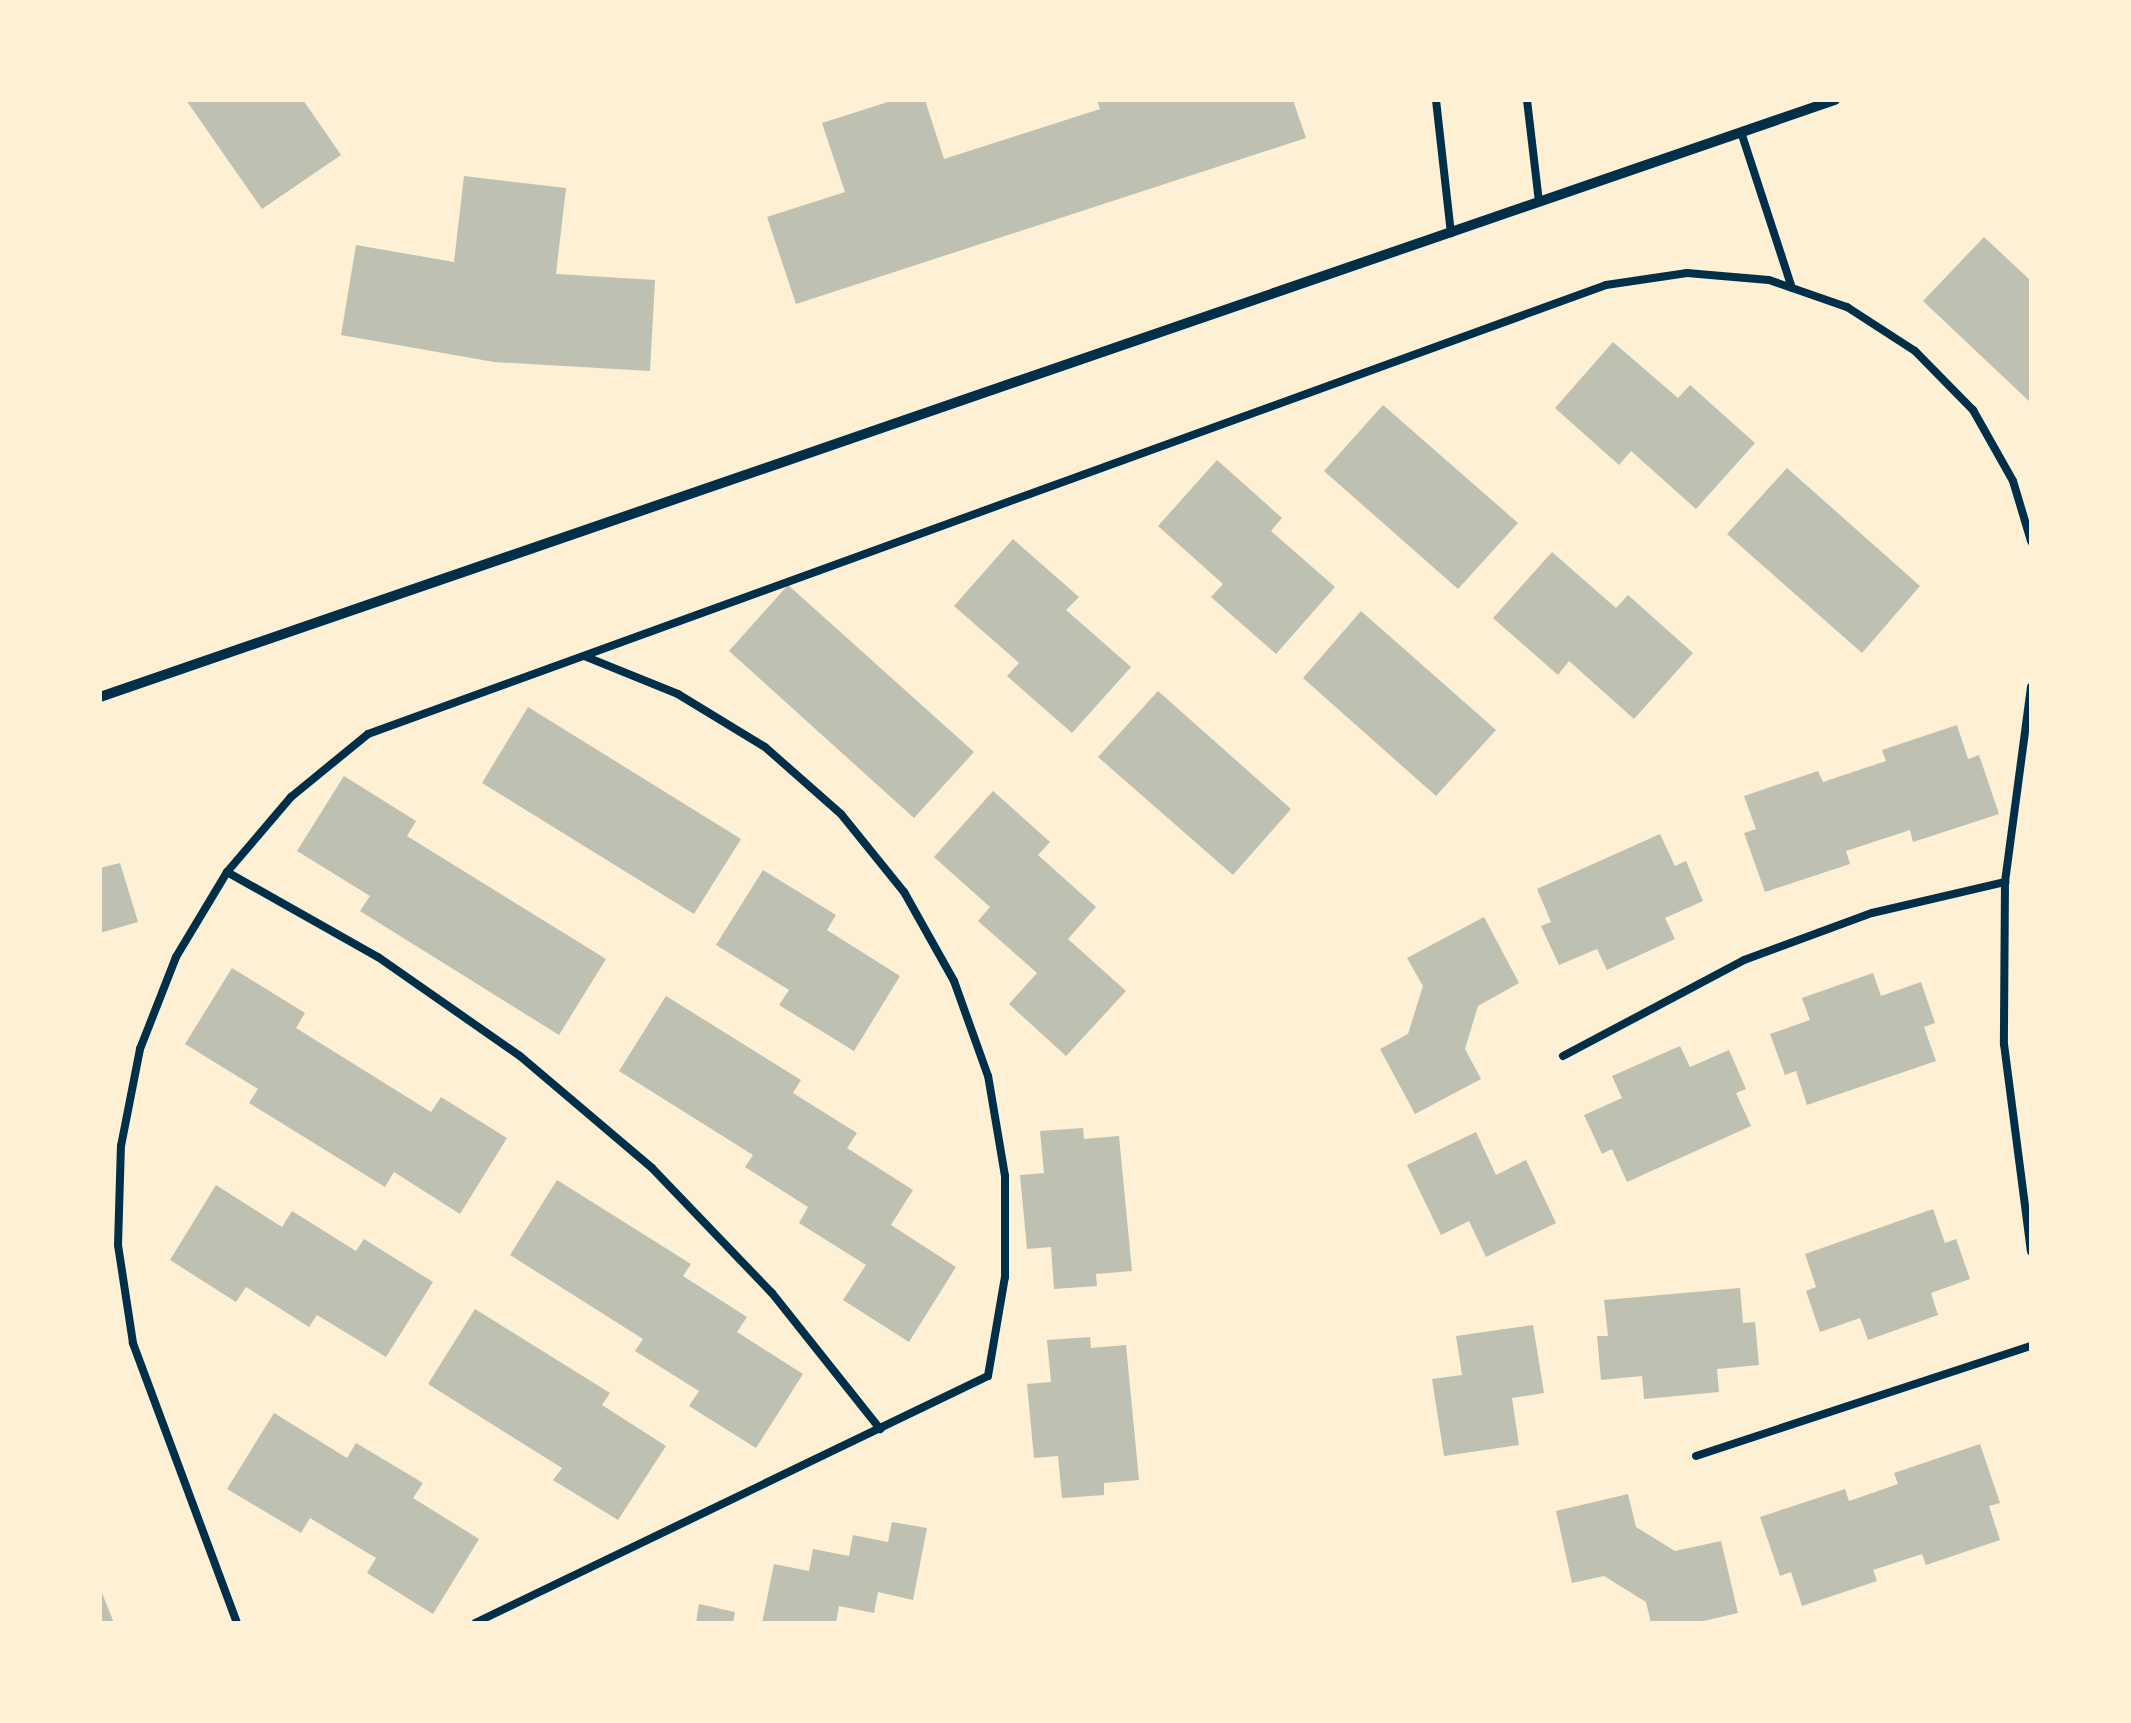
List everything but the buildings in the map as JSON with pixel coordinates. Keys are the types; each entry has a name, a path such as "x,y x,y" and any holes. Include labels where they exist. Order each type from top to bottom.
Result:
{"street":[{"path":"100,697 1835,100"}],"lane":[{"path":"1436,100 1451,232"},
{"path":"1527,100 1539,202"},
{"path":"1741,132 1792,288"},
{"path":"237,1623 133,1343 118,1245 120,1146 140,1049 176,957 227,872 291,798 368,734 1606,285 1688,273 1792,288 1847,307 1916,351 1973,410 2013,481 2031,541"},
{"path":"475,1623 988,1376 1006,1277 1005,1176 988,1076 954,981 904,892 862,840 765,746 678,694 584,656"},
{"path":"2031,687 2006,882 2004,1044 2031,1250"},
{"path":"227,872 394,968 520,1056 637,1156 772,1293 880,1429"},
{"path":"1564,1056 1744,960 1872,913 2006,882"},
{"path":"1696,1456 2031,1346"}]}
